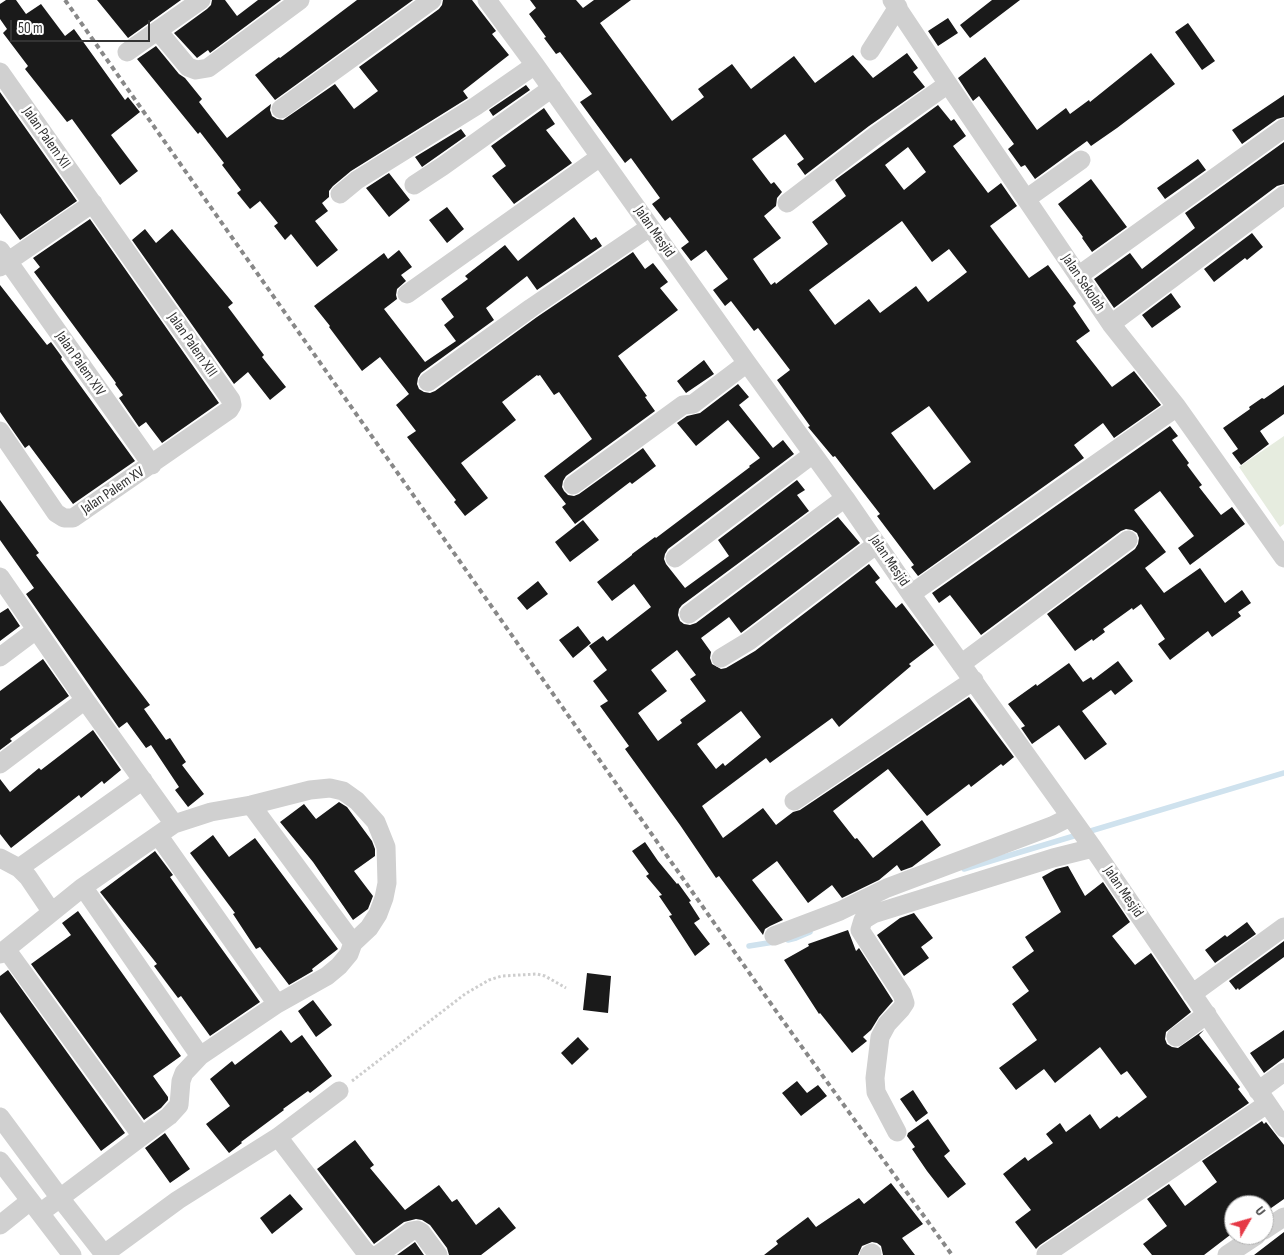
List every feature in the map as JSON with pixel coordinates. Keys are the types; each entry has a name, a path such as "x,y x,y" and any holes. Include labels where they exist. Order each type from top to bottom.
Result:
{"street":[{"path":"127,52 201,0"},
{"path":"158,31 188,67 196,70 208,68 300,0"},
{"path":"281,109 432,0"},
{"name":"Jalan Mesjid","path":"487,0 552,88 1091,844 1284,1128"},
{"path":"870,51 895,4"},
{"name":"Jalan Sekolah","path":"895,4 1111,324 1176,406 1284,558"},
{"path":"340,194 357,180 476,106 535,65"},
{"name":"Jalan Palem XII","path":"0,72 92,203"},
{"path":"787,202 948,84"},
{"path":"414,185 552,88"},
{"path":"1078,276 1284,128"},
{"path":"407,294 600,157"},
{"path":"1026,199 1081,160"},
{"path":"1111,324 1284,194"},
{"path":"3,260 92,203"},
{"name":"Jalan Palem XIII","path":"92,203 231,400 232,405 229,410 152,465"},
{"path":"428,382 531,308 650,227"},
{"name":"Jalan Palem XIV","path":"3,260 152,465"},
{"path":"574,485 683,405 693,404 747,363"},
{"path":"911,594 1176,406"},
{"name":"Jalan Palem XV","path":"0,431 56,512 64,518 73,518 152,465"},
{"path":"676,558 813,454"},
{"path":"689,614 845,498"},
{"path":"961,664 1128,540"},
{"path":"721,658 749,641 877,544"},
{"path":"0,577 174,824"},
{"path":"0,657 36,630"},
{"path":"794,801 974,680"},
{"path":"0,764 85,700"},
{"path":"19,868 143,780"},
{"path":"0,1225 35,1207 60,1198 141,1135 169,1116 179,1105 181,1082 184,1073 200,1056 277,1004 327,976 349,954 353,943 369,928 378,914 384,898 387,883 386,847 376,822 343,791 330,788 310,790 251,806 210,812 174,824 83,887 3,951 141,1135"},
{"path":"251,806 353,943"},
{"path":"774,936 840,911 887,888 1052,826 1073,820"},
{"path":"158,835 277,1004"},
{"path":"897,1132 876,1092 875,1078 880,1037 905,1003 902,994 860,930 863,920 873,914 1053,858 1091,844"},
{"path":"0,858 19,868 28,877 51,911"},
{"path":"83,887 200,1056"},
{"path":"1192,994 1284,927"},
{"path":"1176,1037 1207,1014"},
{"path":"1046,1254 1262,1097 1284,1072"},
{"path":"0,1117 103,1254 178,1200 278,1137 339,1091"},
{"path":"278,1137 369,1255"},
{"path":"0,1161 72,1255"},
{"path":"378,1255 411,1231 417,1230 422,1232 438,1255"},
{"path":"1226,1255 1242,1245"}],"path":[{"path":"339,1091 465,994 489,980 502,976 536,974 545,976 566,988"}],"shaded area":[{"path":"1284,436 1284,524 1280,527 1239,467"}],"building":[{"path":"6,0 16,0 26,14 41,4 65,36 74,29 125,100 128,97 140,112 111,135 138,171 120,185 72,119 67,122 25,69 28,66 3,33 7,29 0,19 0,4"},
{"path":"97,0 181,0 128,38"},
{"path":"212,0 225,0 237,16 258,0 281,0 210,53 208,50 197,58 174,33 207,9 211,5"},
{"path":"357,0 413,0 275,100 255,75"},
{"path":"443,0 472,0 496,31 492,34 509,55 463,91 468,98 351,171 333,186 329,191 329,197 322,203 328,211 315,221 338,250 317,267 291,234 285,240 274,226 278,223 260,201 250,209 237,193 241,190 222,165 224,163 137,59 156,46 202,99 199,102 227,138 271,104 272,116 283,120 335,84 354,109 378,91 359,67 439,9"},
{"path":"530,0 576,0 583,8 594,0 631,0 600,23 672,121 704,97 698,89 732,64 751,89 794,56 815,83 853,55 873,78 907,53 918,68 913,72 925,87 869,126 805,175 797,164 804,159 785,134 752,159 771,184 774,182 782,192 777,198 776,206 764,216 781,238 753,259 771,285 775,282 776,284 828,244 812,222 846,196 835,180 938,105 951,121 954,119 966,136 953,146 988,193 1001,183 1017,206 990,226 1029,278 1048,265 1076,303 1073,306 1090,331 1076,341 1112,387 1134,371 1161,405 1114,438 1103,423 1074,445 1084,458 918,576 911,567 914,565 877,516 880,514 835,456 833,457 808,427 810,426 777,380 790,370 758,328 754,331 731,301 725,306 713,290 728,279 706,250 691,261 681,248 689,242 670,217 665,221 652,204 660,198 631,158 625,163 580,102 592,94 560,52 556,54 544,38 546,37 529,14 536,8","holes":["908,147 926,172 904,190 885,165","902,221 932,262 949,249 967,272 928,302 916,286 880,313 869,299 835,325 809,290","929,406 971,462 934,490 891,433"]},
{"path":"992,0 1020,0 970,38 960,25"},
{"path":"948,18 958,33 938,46 928,31"},
{"path":"1188,23 1215,61 1202,70 1175,32"},
{"path":"1151,53 1175,84 1091,146 1087,141 1035,179 1025,165 1021,167 1008,149 1014,144 979,96 973,101 958,78 985,57 1037,130 1066,108 1070,114 1089,100 1090,102"},
{"path":"526,85 530,90 493,116 489,110"},
{"path":"0,92 77,201 20,240 0,213"},
{"path":"1284,95 1284,117 1277,119 1242,144 1232,130"},
{"path":"544,108 555,124 546,130 572,163 514,204 492,176 506,166 491,146"},
{"path":"461,129 466,136 422,167 415,157"},
{"path":"1284,142 1284,184 1277,186 1114,308 1094,279 1130,253 1142,269 1195,228 1185,213"},
{"path":"1198,159 1206,170 1165,199 1157,188"},
{"path":"389,173 410,200 389,217 366,188"},
{"path":"1091,179 1127,227 1092,252 1058,204"},
{"path":"447,207 464,229 447,243 429,220"},
{"path":"574,217 591,240 596,237 602,246 537,290 527,276 486,308 494,320 421,373 417,384 419,389 424,392 430,393 435,391 537,317 633,252 645,269 653,263 668,282 660,288 678,310 618,356 647,396 645,397 655,411 566,476 562,487 568,495 574,496 579,494 643,448 656,466 632,484 630,482 575,524 562,507 566,504 544,476 592,439 559,392 554,395 540,375 537,375 502,402 516,420 461,463 488,498 465,516 454,502 456,500 407,437 416,431 396,405 409,394 380,357 362,371 314,306 384,253 388,259 399,250 412,267 401,275 406,281 397,289 397,299 384,309 425,362 456,341 444,325 454,317 441,299 468,279 465,276 505,245 518,261"},
{"path":"90,219 219,403 162,443 146,422 139,427 119,398 123,395 116,383 34,272 40,267 33,258"},
{"path":"145,229 156,243 172,229 233,303 228,307 264,355 262,357 286,387 270,400 248,372 234,384 132,240"},
{"path":"1252,233 1263,247 1247,260 1245,258 1214,282 1204,269"},
{"path":"0,285 47,345 51,342 62,357 61,359 135,461 73,504 29,445 25,448 0,412"},
{"path":"1171,293 1181,307 1152,328 1142,315"},
{"path":"704,360 714,374 686,393 677,381"},
{"path":"738,384 749,397 739,405 773,448 783,440 794,454 668,549 664,559 666,564 685,588 729,556 718,540 797,480 805,490 797,495 809,511 682,605 678,615 680,621 690,625 696,623 838,517 860,543 741,633 729,617 701,638 711,652 712,664 721,669 726,668 755,651 869,564 880,578 875,582 896,608 902,603 934,645 909,664 911,666 839,727 832,718 770,763 766,758 702,806 723,838 763,808 776,825 969,697 1014,757 1003,766 1001,764 971,787 969,784 927,816 888,769 833,811 873,858 922,820 941,845 912,867 901,871 897,865 879,880 842,898 832,885 808,903 777,861 752,880 783,920 765,929 763,935 719,876 716,878 625,749 629,746 600,706 608,701 593,681 607,670 589,646 603,636 607,641 651,607 634,584 612,601 597,582 760,458 728,420 696,446 677,423 687,416 700,413","holes":["677,650 696,675 690,679 706,701 680,720 682,723 658,741 638,713 667,691 651,670","741,711 761,737 725,766 723,763 716,769 697,744"]},
{"path":"1284,385 1284,414 1260,431 1269,444 1241,465 1232,453 1238,449 1223,428 1250,409 1249,407"},
{"path":"1170,426 1178,436 1172,440 1202,485 1199,487 1221,515 1232,507 1245,524 1190,565 1178,548 1194,536 1160,491 1134,510 1166,552 1145,568 1164,593 1200,568 1225,603 1242,590 1251,603 1238,612 1241,616 1212,637 1208,631 1170,660 1158,644 1165,639 1141,604 1133,610 1132,608 1103,629 1105,632 1093,641 1092,639 1075,651 1047,614 1135,549 1139,538 1137,533 1126,529 981,635 950,595 939,603 932,593"},
{"path":"0,500 39,553 36,555 150,705 144,709 166,740 170,738 186,762 182,765 204,794 188,807 175,790 179,787 151,745 146,748 127,722 119,728 26,594 34,588 0,540"},
{"path":"583,520 599,540 570,562 555,542"},
{"path":"538,581 548,594 527,610 517,598"},
{"path":"8,608 20,626 0,641 0,613"},
{"path":"578,626 591,643 573,658 559,640"},
{"path":"43,659 69,696 10,739 12,741 0,750 0,691"},
{"path":"1118,661 1133,681 1115,695 1111,690 1082,711 1107,744 1085,760 1059,725 1032,744 1021,728 1025,726 1008,704 1069,663 1083,682 1091,677 1093,680"},
{"path":"93,730 121,770 104,784 102,781 81,798 79,795 11,848 0,834 0,779 10,792 39,768 41,770"},
{"path":"339,802 347,807 372,841 375,849 375,856 354,871 373,896 368,909 353,920 313,862 280,822 304,804 316,819"},
{"path":"213,835 229,857 255,838 338,949 312,969 313,971 289,985 260,947 256,949 233,914 235,913 190,853"},
{"path":"645,842 691,901 689,902 700,919 694,923 710,944 695,956 669,916 672,915 659,896 662,895 646,876 649,874 632,851"},
{"path":"155,851 173,875 170,877 260,1002 210,1036 181,996 178,998 154,966 157,964 100,892"},
{"path":"1068,866 1085,896 1103,882 1130,922 1112,936 1135,965 1151,953 1191,1012 1166,1032 1165,1039 1167,1044 1178,1048 1204,1030 1199,1035 1240,1087 1238,1089 1249,1103 1036,1249 1015,1222 1031,1210 1003,1174 1025,1157 1028,1161 1053,1143 1046,1134 1060,1123 1066,1132 1090,1114 1100,1129 1117,1116 1119,1118 1147,1097 1127,1071 1121,1075 1100,1047 1055,1083 1044,1069 1016,1090 999,1068 1037,1040 1012,1004 1029,991 1012,967 1034,951 1025,937 1061,912 1042,877 1056,869"},
{"path":"78,911 181,1056 153,1076 168,1097 168,1100 161,1108 144,1120 31,964 71,935 62,923"},
{"path":"914,913 933,938 921,947 929,958 904,976 877,935 900,918"},
{"path":"1247,922 1256,934 1215,963 1205,950"},
{"path":"848,930 856,951 859,948 893,1001 871,1030 863,1037 867,1041 852,1053 819,1014 784,960 809,946 808,944"},
{"path":"1284,941 1284,957 1239,990 1238,988 1236,990 1229,981"},
{"path":"8,970 125,1133 101,1151 0,1012 0,976"},
{"path":"587,973 611,976 608,1013 583,1010"},
{"path":"313,1000 332,1025 316,1037 298,1011"},
{"path":"281,1030 291,1043 302,1035 332,1076 310,1093 308,1091 283,1109 229,1153 206,1124 230,1106 210,1079 232,1061 235,1065"},
{"path":"1284,1030 1284,1058 1264,1073 1250,1053"},
{"path":"578,1037 589,1049 572,1065 561,1053"},
{"path":"797,1081 807,1093 818,1085 827,1096 801,1116 782,1093"},
{"path":"913,1090 928,1113 916,1122 900,1099"},
{"path":"928,1119 950,1151 944,1156 966,1184 948,1198 912,1149 915,1147 907,1136 908,1133"},
{"path":"1262,1121 1264,1124 1266,1122 1284,1145 1284,1199 1274,1206 1274,1195 1224,1195 1224,1240 1204,1255 1152,1255 1143,1244 1167,1226 1147,1199 1169,1184 1185,1206 1217,1182 1202,1161"},
{"path":"165,1133 190,1169 170,1183 145,1148"},
{"path":"355,1140 374,1165 370,1168 405,1210 439,1185 452,1202 457,1199 476,1225 499,1207 516,1228 481,1255 449,1255 447,1248 430,1225 416,1219 404,1222 374,1244 317,1169"},
{"path":"891,1183 923,1224 902,1238 915,1255 883,1255 881,1246 872,1242 862,1246 858,1255 764,1255 778,1244 776,1241 808,1217 816,1227 859,1198 864,1204"},
{"path":"290,1194 303,1209 272,1234 260,1218"},
{"path":"1284,1232 1284,1255 1254,1255 1267,1245 1274,1245 1274,1240"},
{"path":"415,1242 424,1255 397,1255"}],"waterway":[{"path":"964,869 1284,773"},
{"path":"788,940 810,932"},
{"path":"749,946 774,942"}],"railway":[{"path":"65,0 781,1018 952,1255"}]}
